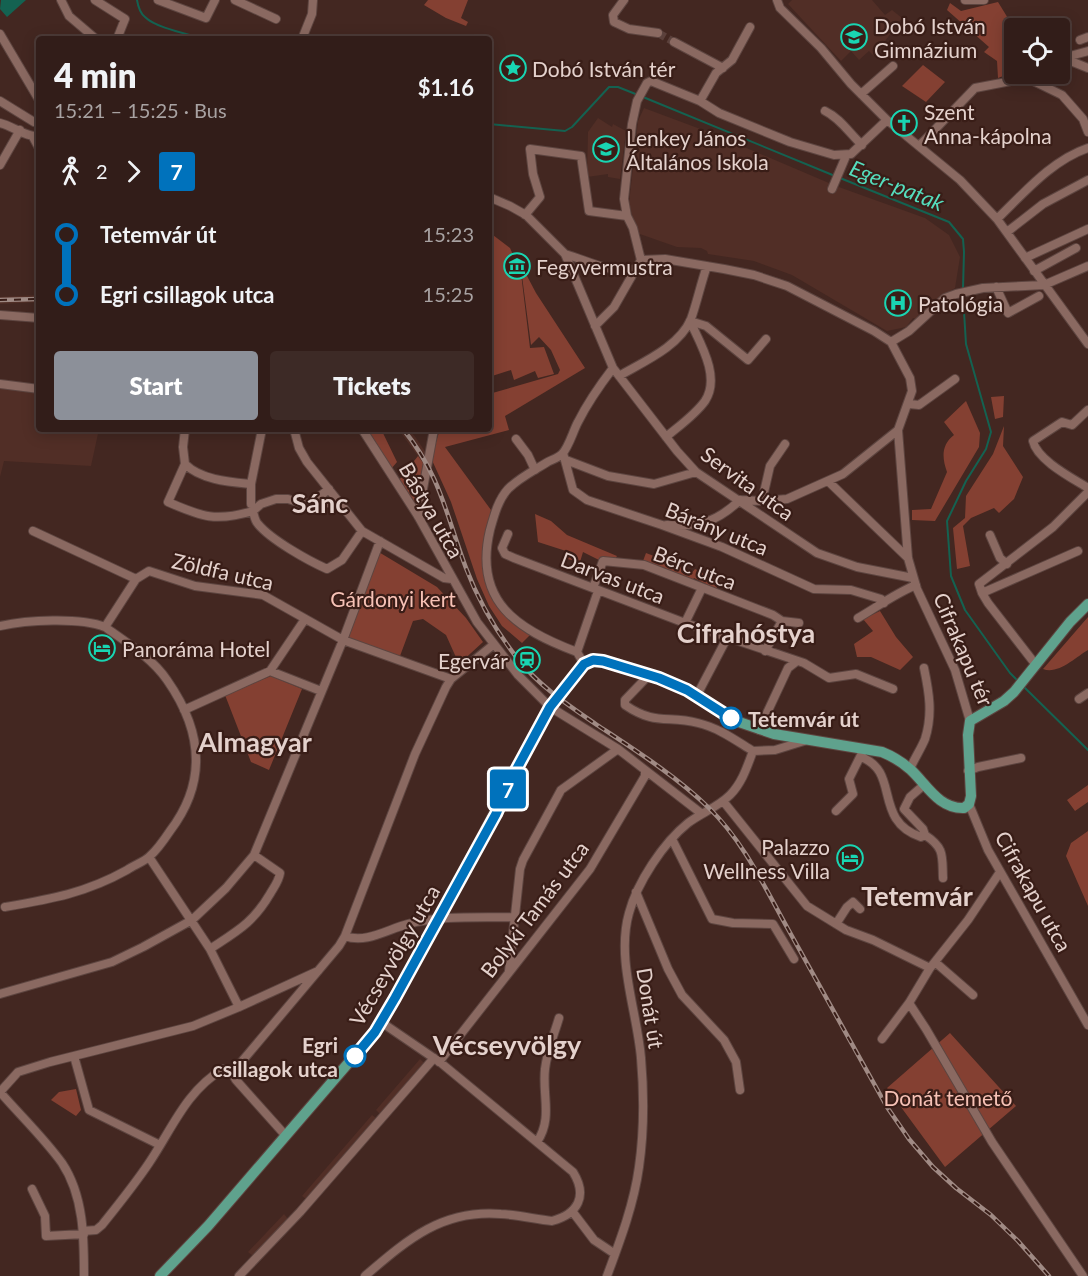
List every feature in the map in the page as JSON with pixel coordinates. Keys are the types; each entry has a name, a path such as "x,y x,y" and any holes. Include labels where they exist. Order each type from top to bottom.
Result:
{"main road":[{"path":"1036,665 1070,622 1088,604"},
{"path":"584,664 593,660 603,661 675,684 739,722 759,730 862,752 882,752 896,758 910,769 944,804 960,808 969,804 970,796 968,727 970,721"},
{"name":"Vécseyvölgy utca","path":"160,1276 208,1226 355,1056 381,1022 439,919 550,707 584,664"},
{"name":"Cifrakapu tér","path":"970,721 1004,701 1036,665"}],"street":[{"path":"61,0 69,16 92,36"},
{"path":"95,0 125,19 118,36"},
{"path":"158,0 206,18 214,0"},
{"path":"303,36 312,14 314,0"},
{"path":"624,0 613,15 614,22 628,29 658,33"},
{"path":"777,0 780,8 821,48 887,120 960,180 997,219 1088,344"},
{"path":"965,0 981,1"},
{"path":"240,1 276,19"},
{"path":"700,101 716,73 732,60 750,27"},
{"path":"0,34 36,93"},
{"path":"674,42 723,68"},
{"path":"1070,56 1088,51"},
{"path":"1070,61 1088,68"},
{"path":"861,94 893,66"},
{"path":"595,326 614,307 639,264 633,228 627,216 624,199 632,124 638,100 647,82 651,81 700,101 719,113 822,153 846,156 851,154 887,120"},
{"path":"919,146 975,88 1004,82"},
{"path":"1044,84 1062,95 1083,119 1088,132"},
{"path":"0,101 36,122 28,128 34,136"},
{"path":"825,111 836,117 845,130 862,146"},
{"path":"0,123 34,136"},
{"path":"0,165 20,130"},
{"path":"997,219 1056,165 1088,148"},
{"path":"525,215 540,197 533,174 530,149 581,156 589,211 627,216"},
{"path":"832,189 846,156"},
{"path":"1007,232 1043,204 1088,180"},
{"path":"492,198 525,215 566,254 615,269 628,271 639,264 665,259 754,275 787,286 891,342 910,378 912,391 898,430 843,474 788,499 740,500 727,513 714,520 694,524 662,525"},
{"path":"1025,258 1088,229"},
{"path":"1034,271 1076,248"},
{"name":"Servita utca","path":"566,254 613,368 696,472 817,553 916,584"},
{"path":"619,376 652,357 683,332 690,321 707,266"},
{"path":"891,342 909,331 945,298 968,290 1044,285 1088,266"},
{"path":"996,288 1008,313 1039,296"},
{"path":"0,315 36,318"},
{"path":"666,437 705,401 710,390 709,367 690,321"},
{"path":"690,321 706,326 748,360 766,339"},
{"path":"584,664 577,652 554,643 524,626 503,609 495,597 486,570 488,540 495,511 506,491 519,479 565,457 593,395 613,368"},
{"path":"909,404 920,405 955,379"},
{"path":"0,384 36,389"},
{"path":"981,589 1007,564 1053,527 1088,490 1043,456 1033,441 1062,422 1072,425 1088,410"},
{"name":"Cifrakapu tér","path":"898,430 908,558 916,584 955,670 970,721"},
{"path":"184,432 185,464 168,502 210,518 226,518 276,500 340,503"},
{"path":"261,432 251,484 252,508 256,522 266,533 327,569 342,560 362,531"},
{"path":"295,432 299,448 307,462 362,531 420,562 444,578 452,579"},
{"name":"Bástya utca","path":"364,432 418,516 477,622 518,675 550,707"},
{"path":"418,516 433,432"},
{"path":"516,438 535,470"},
{"path":"762,501 770,466 785,444"},
{"path":"565,457 608,476 654,484 696,472"},
{"name":"Bárány utca","path":"565,457 569,478 576,494 587,500 662,525 752,560 814,589 851,590 881,599 884,603"},
{"path":"185,464 189,469 209,477 251,484"},
{"path":"829,482 908,558"},
{"path":"311,503 328,489"},
{"path":"33,531 135,579 105,627"},
{"name":"Darvas utca","path":"508,534 502,548 505,554 523,562 685,623 797,661 815,669 821,675 830,678 856,675 893,689"},
{"path":"990,536 1000,558 1007,564"},
{"path":"0,994 112,962 143,947 192,920 226,888 254,855 343,640 380,541"},
{"path":"981,589 1078,551"},
{"name":"Bérc utca","path":"596,590 603,561 644,565 773,615 782,621 799,623"},
{"name":"Zöldfa utca","path":"135,579 149,571 195,586 263,595 343,640 451,679"},
{"path":"858,618 916,584"},
{"path":"685,623 702,588"},
{"name":"Cifrakapu tér","path":"981,589 1036,665"},
{"path":"577,652 596,590"},
{"path":"184,710 270,671 305,619"},
{"path":"0,626 12,623 80,621 105,627 143,655 166,679 184,710 193,732 197,754 195,784 185,809 149,857 83,891 6,908"},
{"path":"765,651 782,621"},
{"path":"696,697 727,638"},
{"path":"231,1071 322,969 345,936 415,754 451,679 493,645"},
{"path":"759,730 788,668 797,661"},
{"path":"910,769 924,741 929,723 930,698 924,668"},
{"path":"270,671 321,691"},
{"path":"649,675 625,699 625,705 646,717 687,721 720,731 753,751 775,750 804,741"},
{"path":"1079,699 1088,693"},
{"path":"550,707 618,749 702,814"},
{"path":"509,971 520,869 523,860 561,790 618,749"},
{"name":"Donát út","path":"607,1276 628,1216 638,1175 642,1122 641,1057 624,951 628,914 636,892 672,839 702,814 723,801 740,782 753,751"},
{"path":"836,811 853,794 849,779 862,752 879,770 893,816 914,835 921,837 925,835"},
{"path":"968,771 1020,758"},
{"name":"Bolyki Tamás utca","path":"239,1276 437,1060 509,971 590,869 645,776 645,771"},
{"path":"924,784 910,797 904,809 923,829 925,835 942,851 943,878"},
{"path":"723,801 807,906 836,924 932,965 973,995"},
{"name":"Cifrakapu utca","path":"969,804 988,850 1088,1025"},
{"path":"672,839 712,919 733,923 773,924 794,959"},
{"path":"210,949 251,922 263,907 279,879 280,873 254,855"},
{"path":"149,857 210,949 239,1007"},
{"path":"882,1039 909,1003 932,965 968,920 1000,872"},
{"path":"636,892 668,969 682,995 724,1040 736,1062 740,1090"},
{"path":"836,924 853,902 860,909"},
{"path":"345,936 364,939 408,924 439,919 514,917"},
{"path":"84,1276 84,1233 75,1190 62,1164 0,1092 18,1072 193,1026 322,969"},
{"path":"909,1003 992,1142 1083,1276"},
{"path":"537,1142 547,1123 545,1070 559,1018"},
{"path":"365,1276 402,1244 423,1230 446,1220 494,1213 552,1221 561,1218 573,1211 579,1199 580,1186 573,1172 537,1142 437,1060 381,1022"},
{"path":"74,1056 89,1110 160,1145"},
{"path":"32,1189 45,1216 46,1236 96,1230 102,1226 160,1145 192,1095 223,1069 231,1071 236,1080 286,1136"},
{"path":"573,1211 594,1240 615,1254"}],"shaded area":[{"name":"Dobó István Gimnázium","path":"792,0 872,0 885,15 892,10 902,18 874,56 869,51 859,60 851,51 841,61 788,4"},
{"path":"644,108 711,133 836,186 925,218 949,235 960,257 955,288 922,309 916,319 913,318 906,327 887,331 792,275 754,261 708,254 701,248 677,247 637,233 629,204 638,121"},
{"name":"Lenkey János Általános Iskola","path":"598,118 612,127 613,124 626,131 620,179 608,177 608,174 587,177 588,132"},
{"path":"36,295 36,302 0,304 0,297"},
{"path":"0,384 36,389 36,432 98,432 91,466 4,461 0,477"},
{"path":"400,432 411,432 416,438 428,456 426,467"},
{"path":"420,1059 424,1063 380,1114 376,1110"},
{"path":"372,1115 376,1118 306,1199 302,1196"},
{"path":"284,1214 288,1219 253,1256 248,1252"}],"green space":[{"path":"428,0 468,0 461,18 468,22 466,26 424,5"},
{"path":"998,2 1008,18 1004,18 1004,76 998,78 997,61 984,52 989,47 947,10 950,3 961,11"},
{"path":"923,65 945,82 926,102 902,86"},
{"path":"492,234 510,248 514,257 511,261 513,265 516,267 520,265 530,348 544,347 554,374 538,378 535,371 514,380 511,370 492,376"},
{"path":"526,274 585,368 505,416 509,430 445,447 491,510 484,571 515,623 530,635 522,643 502,626 489,606 477,579 451,502 431,458 439,432 492,432 492,393 558,374 560,370 551,350 539,337 531,345 522,276"},
{"path":"1004,396 1003,417 995,419 991,397"},
{"path":"966,401 980,433 979,447 935,521 912,520 912,510 931,509 947,472 944,462 945,447 954,435 944,422"},
{"path":"1004,426 1003,446 1023,477 1014,499 999,513 994,508 971,518 963,526 970,566 957,569 953,528 965,518 966,496 993,454"},
{"path":"364,432 382,432 397,462 391,469 399,480 418,456 426,467 418,516"},
{"path":"535,514 551,521 567,535 617,556 615,559 599,560 583,552 580,562 563,558 566,551 538,542"},
{"name":"Gárdonyi kert","path":"377,551 437,587 466,618 483,642 459,664 446,635 423,619 413,621 400,656 347,638"},
{"path":"646,553 683,567 681,572 689,576 695,569 720,581 716,589 694,578 692,581 643,561"},
{"path":"880,611 896,637 913,657 900,670 871,657 857,657 854,644 873,631 863,619"},
{"path":"1088,617 1088,650 1055,670 1043,669"},
{"path":"271,676 302,689 269,770 251,762 225,695"},
{"path":"1088,785 1088,802 1075,811 1067,800"},
{"path":"1088,831 1088,906 1066,856 1071,843"},
{"name":"Donát temető","path":"950,1033 1016,1106 945,1167 887,1088"},
{"path":"76,1089 81,1110 76,1116 51,1100 59,1092"}],"water":[{"path":"1,0 26,0 7,17 0,9"}],"waterway":[{"name":"Eger-patak","path":"137,0 142,14 150,21 194,36"},
{"name":"Eger-patak","path":"492,124 565,131 572,127 609,87 618,87 638,95"},
{"name":"Eger-patak","path":"643,97 835,176"},
{"name":"Eger-patak","path":"840,178 949,222 963,239 963,289"},
{"name":"Eger-patak","path":"963,295 966,344 991,432 986,449 966,481 947,521 951,576 965,610 1018,681"},
{"name":"Eger-patak","path":"1024,687 1088,750"}],"tunnel":[{"path":"658,33 674,42"}],"railway":[{"path":"0,300 36,299"},
{"path":"405,432 416,446 434,480 466,568 482,603 517,658 554,695 669,774 722,821 753,866 887,1107 909,1139 933,1167 991,1215 1018,1241 1049,1276"}],"bus line":[{"name":"7","path":"355,1056 375,1032 395,998 496,814 515,772 550,707 579,668 589,661 598,660 659,678 687,690 731,718"}],"place":[{"name":"Dobó István Gimnázium","path":"854,37"},
{"name":"Dobó István tér","path":"513,68"},
{"name":"Szent Anna-kápolna","path":"904,123"},
{"name":"Lenkey János Általános Iskola","path":"606,149"},
{"name":"Fegyvermustra","path":"517,266"},
{"name":"Patológia","path":"898,303"},
{"name":"Panoráma Hotel","path":"102,648"},
{"name":"Egervár","path":"527,660"},
{"name":"Tetemvár út","path":"731,718"},
{"name":"Palazzo Wellness Villa","path":"850,858"},
{"name":"Egri csillagok utca","path":"355,1056"}],"district":[{"name":"Sánc","path":"320,502"},
{"name":"Cifrahóstya","path":"746,632"},
{"name":"Almagyar","path":"255,741"},
{"name":"Tetemvár","path":"917,895"},
{"name":"Vécseyvölgy","path":"507,1044"}]}
